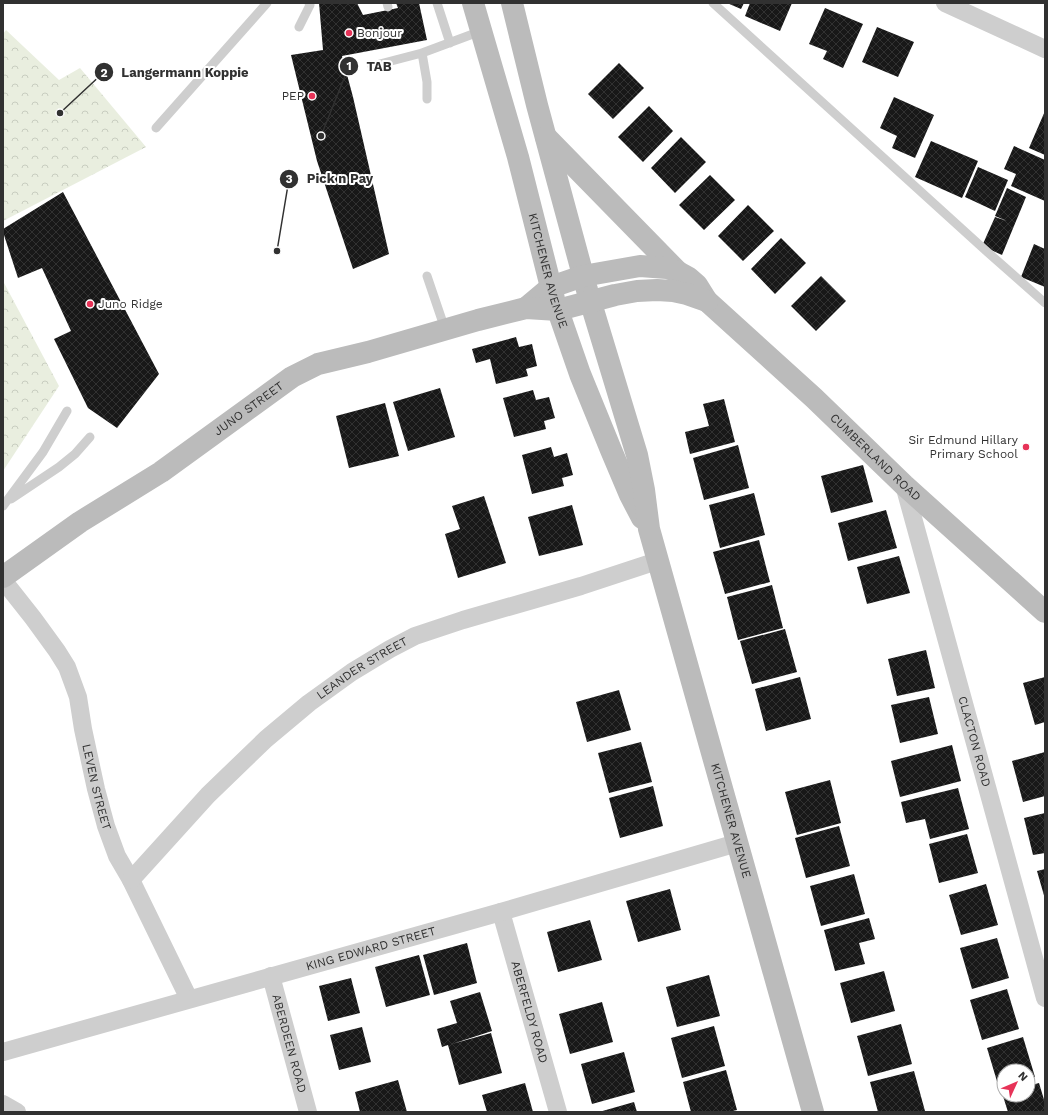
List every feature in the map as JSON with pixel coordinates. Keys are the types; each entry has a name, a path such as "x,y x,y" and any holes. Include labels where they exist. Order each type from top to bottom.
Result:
{"main road":[{"name":"KITCHENER AVENUE","path":"473,3 518,157 550,287 580,374 611,450 630,495 649,529"},
{"name":"KITCHENER AVENUE","path":"512,3 545,136 583,276 637,455 644,490 649,529 657,561 813,1112"},
{"path":"545,136 678,272"},
{"name":"CUMBERLAND ROAD","path":"526,308 550,287 583,276 640,266 667,268 689,278 698,285 707,301 814,398 904,485 1045,612"},
{"name":"CUMBERLAND ROAD","path":"526,308 558,310 590,301 637,291 657,290 680,292 707,301"},
{"name":"JUNO STREET","path":"3,577 80,522 160,472 292,377 318,364 368,352 445,329 526,308"}],"street":[{"path":"945,3 1045,49"},
{"name":"CLACTON ROAD","path":"904,485 1045,998"},
{"name":"LEANDER STREET","path":"130,880 208,795 266,739 309,702 390,648 415,636 463,620 581,586 657,561"},
{"name":"LEVEN STREET","path":"3,580 57,650 67,667 78,697 96,789 106,826 117,856 189,1000"},
{"name":"KING EDWARD STREET","path":"3,1052 501,912 737,843"},
{"name":"ABERFELDY ROAD","path":"501,912 558,1112"},
{"name":"ABERDEEN ROAD","path":"271,976 308,1112"},
{"path":"3,1104 17,1112"}],"lane":[{"path":"156,128 267,3"},
{"path":"299,27 310,5 309,3"},
{"path":"437,3 450,43"},
{"path":"713,3 978,244 1045,302"},
{"path":"372,66 422,53 481,31"},
{"path":"422,53 427,82 427,99"},
{"path":"427,276 445,329"},
{"path":"5,504 43,452 67,411"},
{"path":"5,504 59,467 75,454 90,436"}],"green space":[{"path":"6,30 59,80 80,68 146,147 3,221 3,34"},
{"path":"3,281 59,386 3,471"}],"building":[{"path":"319,3 357,3 363,15 398,8 396,3 419,3 427,40 342,56 353,97 389,254 353,269 317,161 291,55 323,50"},
{"path":"727,3 744,3 741,9"},
{"path":"750,3 792,3 780,31 745,16"},
{"path":"825,8 863,24 843,68 823,59 827,51 809,44"},
{"path":"877,27 914,42 898,77 862,62"},
{"path":"619,63 644,88 613,119 588,94"},
{"path":"894,97 934,115 915,158 892,148 897,136 880,128"},
{"path":"649,106 673,131 643,162 618,137"},
{"path":"1045,111 1045,155 1029,148"},
{"path":"681,137 706,162 675,193 651,168"},
{"path":"931,141 978,161 962,198 915,177"},
{"path":"1014,146 1045,160 1045,201 1011,186 1016,174 1004,169"},
{"path":"978,167 1008,180 995,211 965,197"},
{"path":"710,175 735,200 704,230 679,205"},
{"path":"1007,188 1026,197 1002,255 982,246 995,217 1007,221 995,216"},
{"name":"Juno Ridge","path":"63,192 159,374 117,428 88,408 54,339 71,331 42,268 18,278 3,232 3,229"},
{"path":"748,205 774,231 743,261 718,236"},
{"path":"781,238 806,263 775,294 751,269"},
{"path":"1034,244 1045,249 1045,287 1021,277"},
{"path":"821,276 846,301 816,331 791,306"},
{"path":"516,337 519,347 532,344 537,366 526,369 528,376 496,384 490,359 476,363 472,349"},
{"path":"440,388 455,437 408,451 393,402"},
{"path":"533,390 536,400 549,397 555,418 544,421 546,429 514,437 503,398"},
{"path":"724,399 735,442 690,454 685,432 709,426 703,404"},
{"path":"385,403 399,456 349,468 336,416"},
{"path":"738,445 749,488 704,500 693,458"},
{"path":"551,447 554,457 567,453 573,475 562,478 564,486 532,494 522,455"},
{"path":"863,465 873,502 831,513 821,476"},
{"path":"754,493 765,535 720,548 709,505"},
{"path":"484,496 506,563 458,578 445,534 460,529 452,506"},
{"path":"572,505 583,545 539,556 528,517"},
{"path":"886,510 897,548 848,561 838,523"},
{"path":"759,540 770,582 725,594 713,552"},
{"path":"899,556 910,593 867,604 857,567"},
{"path":"772,585 783,628 738,640 727,597"},
{"path":"785,629 797,672 752,684 740,641"},
{"path":"926,650 935,688 897,696 888,659"},
{"path":"800,677 811,719 766,731 755,689"},
{"path":"1045,677 1045,722 1035,725 1023,683"},
{"path":"619,690 631,730 587,742 576,702"},
{"path":"929,697 938,734 900,743 891,705"},
{"path":"641,742 652,782 609,793 598,753"},
{"path":"952,745 961,781 900,797 891,761"},
{"path":"1045,752 1045,796 1023,802 1012,761"},
{"path":"830,780 841,823 797,835 785,792"},
{"path":"653,786 663,826 620,838 609,798"},
{"path":"958,788 969,829 930,839 925,819 906,823 901,802"},
{"path":"1045,813 1045,853 1033,855 1024,818"},
{"path":"839,826 850,866 806,878 795,838"},
{"path":"967,834 978,873 939,883 929,844"},
{"path":"1045,869 1045,899 1037,871"},
{"path":"854,874 865,914 821,926 810,886"},
{"path":"986,884 998,925 961,935 949,895"},
{"path":"670,889 681,930 638,942 626,901"},
{"path":"869,918 875,939 859,943 865,964 835,971 824,930"},
{"path":"590,920 602,960 558,972 547,932"},
{"path":"997,938 1009,978 972,989 960,948"},
{"path":"467,943 477,983 434,995 423,955"},
{"path":"419,955 430,995 386,1007 375,967"},
{"path":"884,971 895,1011 851,1023 840,983"},
{"path":"709,975 720,1016 677,1027 666,987"},
{"path":"351,978 360,1013 328,1021 319,986"},
{"path":"1007,989 1019,1029 982,1040 970,1000"},
{"path":"480,992 492,1031 452,1044 491,1033 502,1073 459,1085 448,1045 442,1047 437,1029 457,1023 450,1001"},
{"path":"602,1002 613,1042 570,1054 559,1014"},
{"path":"901,1024 912,1064 868,1076 857,1036"},
{"path":"714,1026 725,1066 682,1078 671,1038"},
{"path":"362,1027 371,1062 339,1070 330,1035"},
{"path":"1023,1037 1031,1063 996,1063 996,1078 987,1048"},
{"path":"624,1052 635,1092 592,1104 581,1064"},
{"path":"726,1070 737,1110 729,1112 691,1112 683,1082"},
{"path":"914,1071 925,1111 878,1112 870,1082"},
{"path":"398,1080 407,1112 360,1112 355,1092"},
{"path":"525,1083 533,1112 487,1112 482,1095"},
{"path":"1039,1083 1045,1103 1045,1112 1008,1112 1005,1103 1036,1103 1036,1084"},
{"path":"634,1102 637,1112 599,1112"}],"place":[{"name":"Bonjour","path":"349,33"},
{"name":"PEP","path":"312,96"},
{"name":"Langermann Koppie","path":"60,113"},
{"name":"TAB","path":"321,136"},
{"name":"Pick n Pay","path":"277,251"},
{"name":"Juno Ridge","path":"90,304"},
{"name":"Sir Edmund Hillary Primary School","path":"1026,447"}]}
